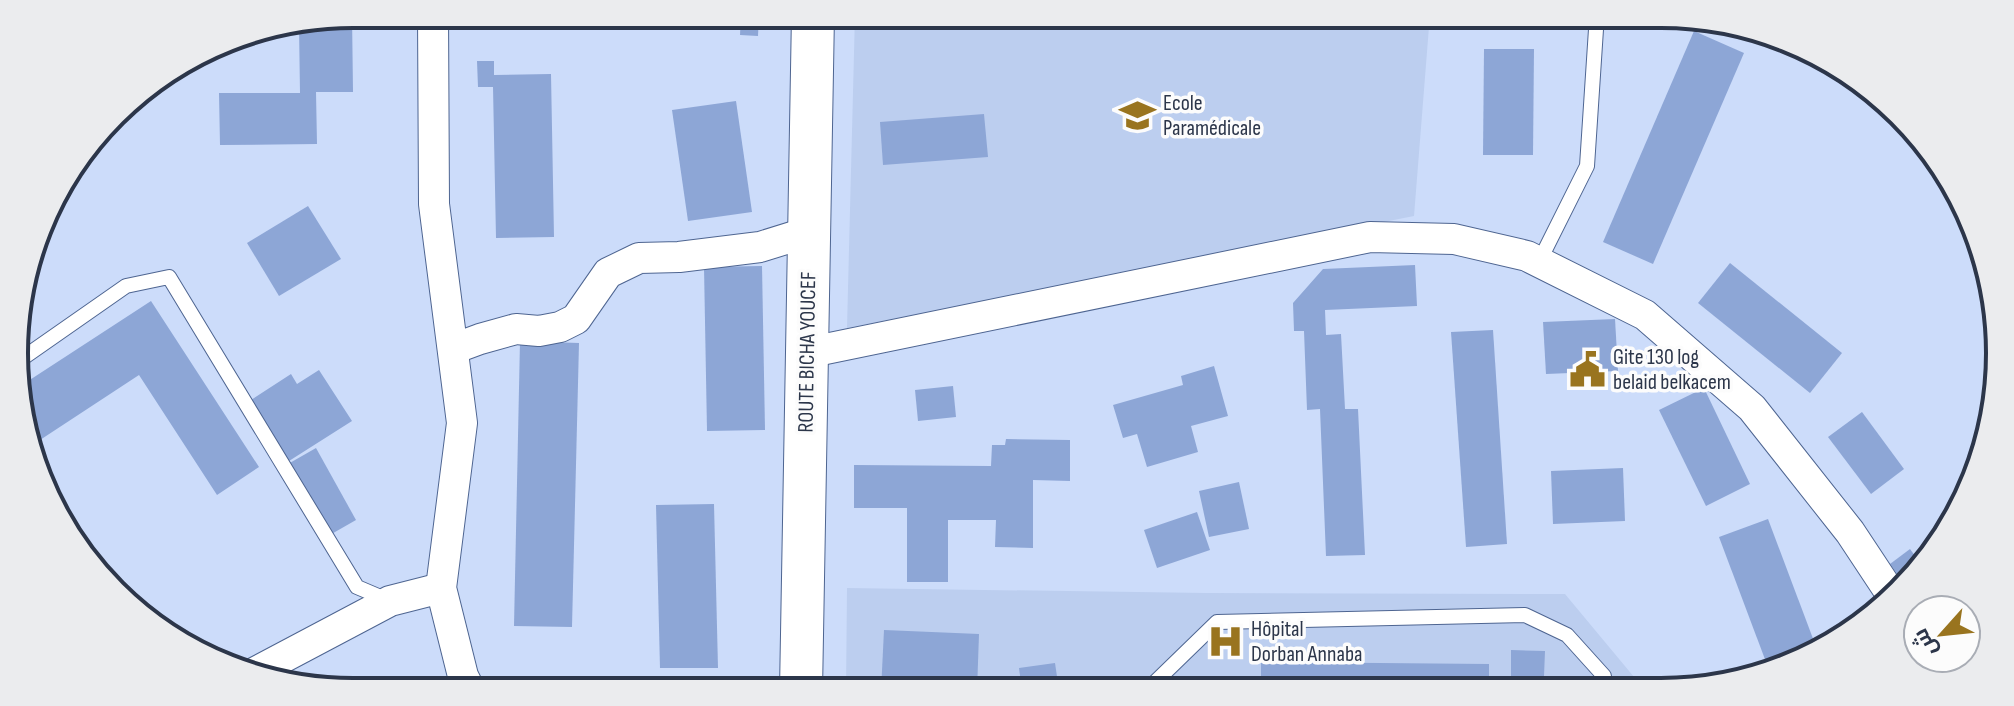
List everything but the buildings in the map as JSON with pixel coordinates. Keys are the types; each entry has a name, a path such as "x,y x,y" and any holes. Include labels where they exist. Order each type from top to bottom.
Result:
{"main road":[{"name":"ROUTE BICHA YOUCEF","path":"801,678 813,28"}],"street":[{"path":"433,28 434,204 462,423 441,588 464,678"},
{"path":"453,349 516,329 539,331 560,327 576,319 608,273 639,258 679,257 760,247 808,232"},
{"path":"806,353 1370,237 1454,239 1527,256 1645,315 1752,408 1850,532 1886,587"},
{"path":"267,666 390,601 441,588"}],"lane":[{"path":"1539,262 1587,166 1596,28"},
{"path":"28,354 126,286 169,277 357,587 390,601"},
{"path":"1159,678 1217,622 1525,615 1567,635 1604,676"}],"shaded area":[{"name":"Ecole Paramédicale","path":"855,28 1429,28 1414,216 847,328"},
{"name":"Hôpital Dorban Annaba","path":"847,588 1565,594 1635,678 846,678"}],"place":[{"name":"Ecole Paramédicale","path":"1137,115"},
{"name":"Gite 130 log belaid belkacem","path":"1587,369"},
{"name":"Hôpital Dorban Annaba","path":"1225,641"}]}
